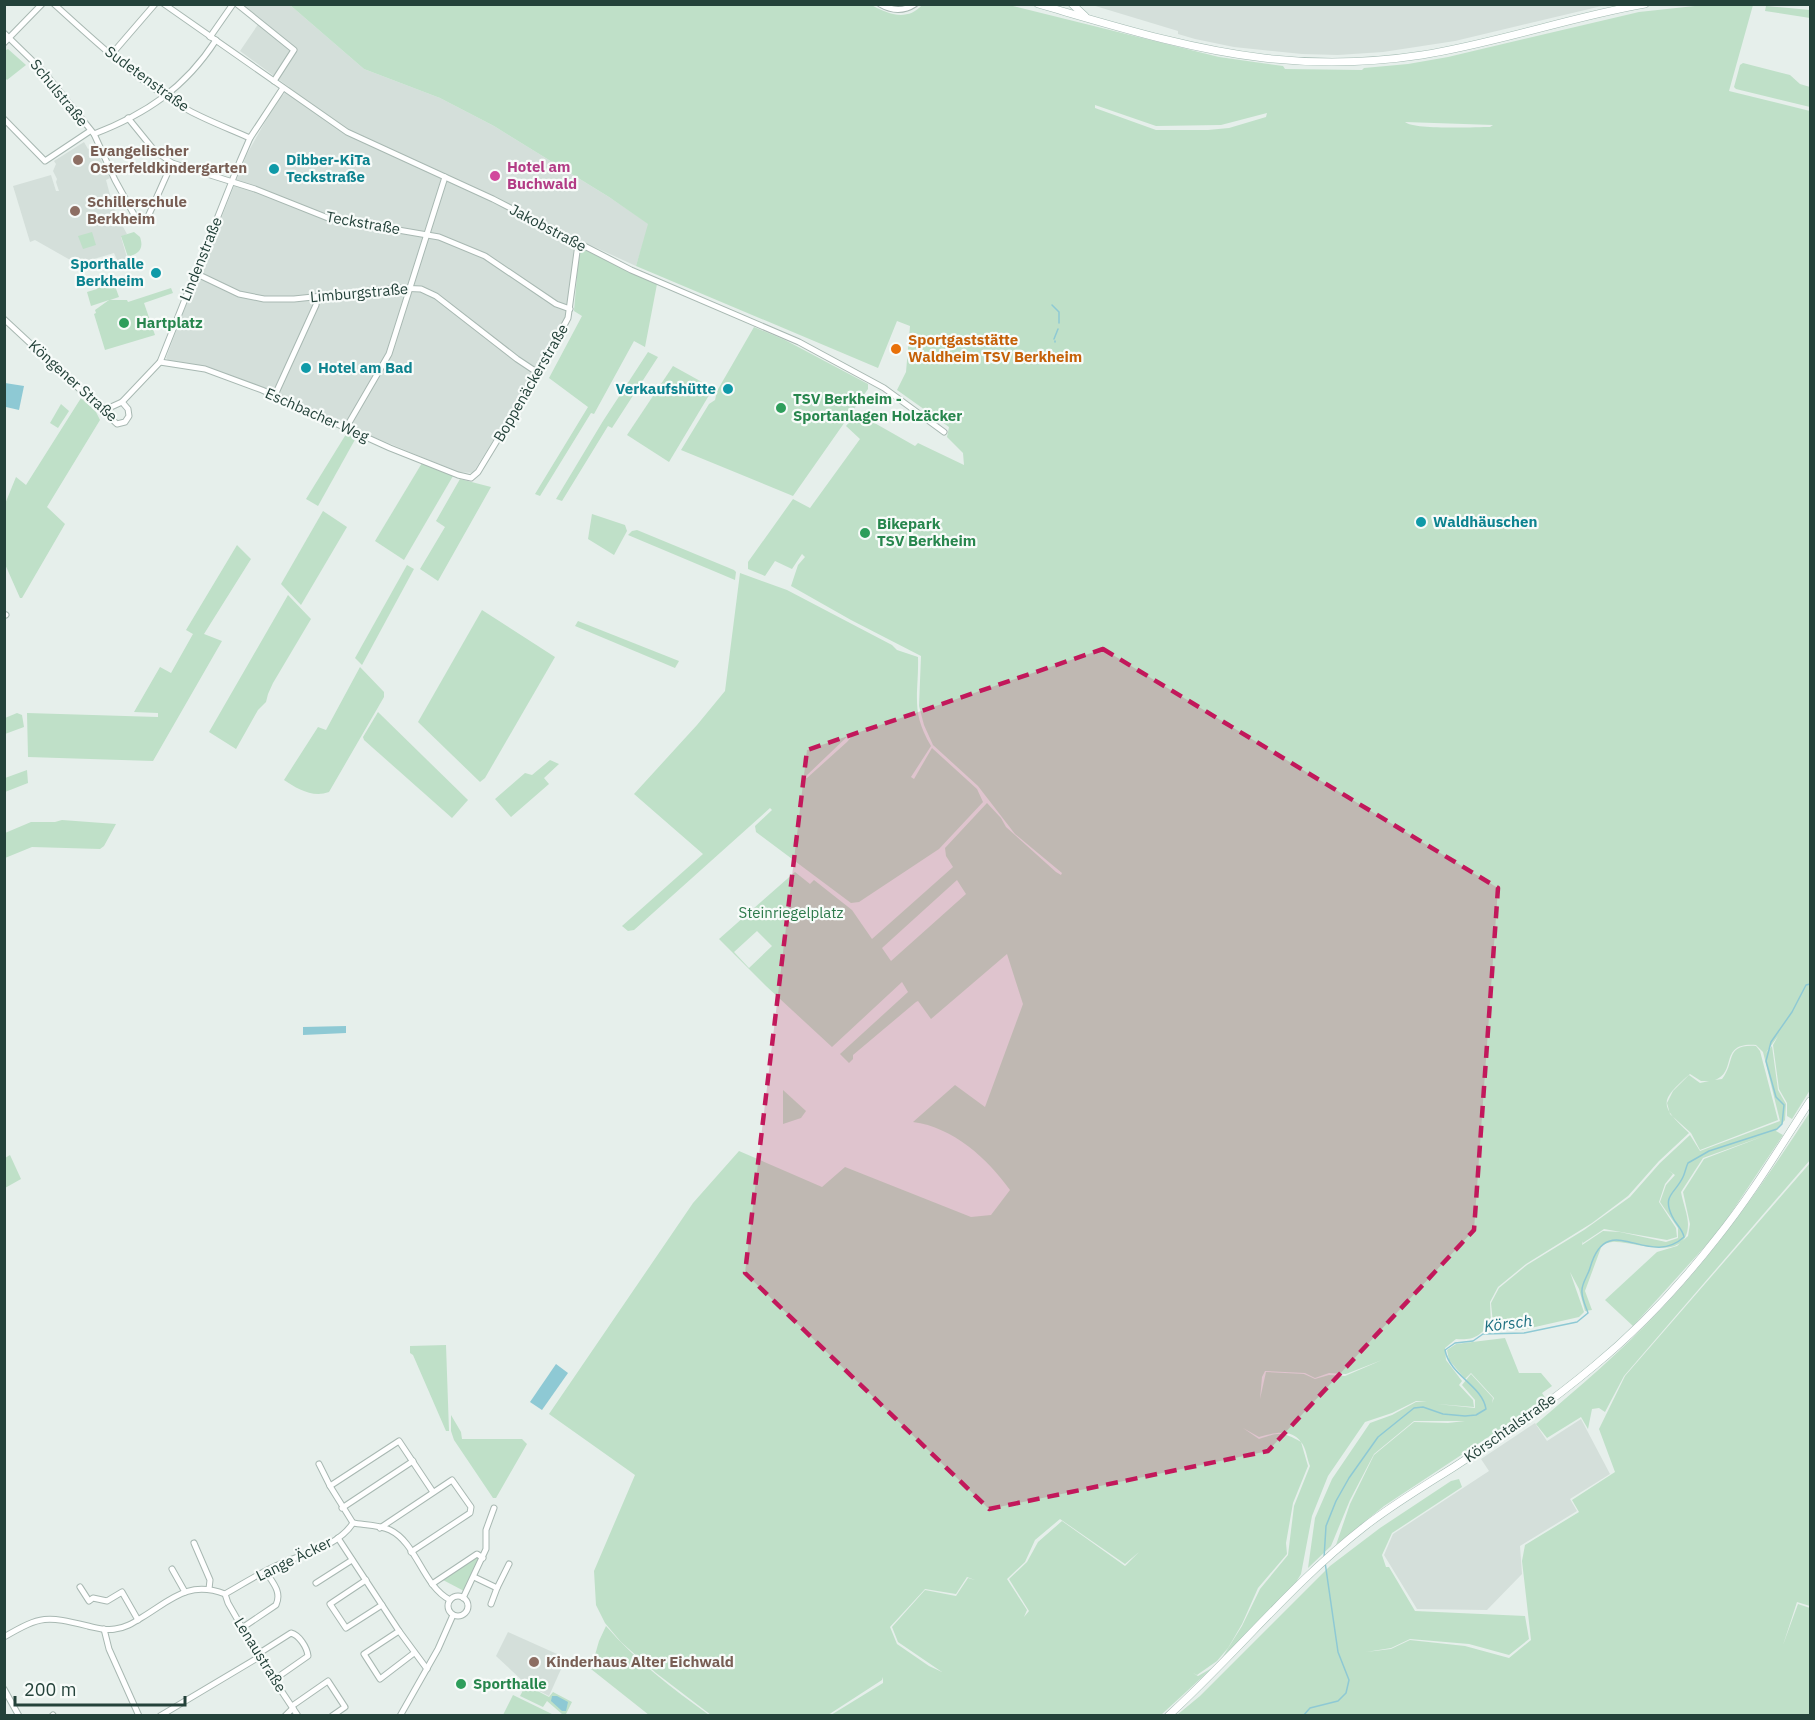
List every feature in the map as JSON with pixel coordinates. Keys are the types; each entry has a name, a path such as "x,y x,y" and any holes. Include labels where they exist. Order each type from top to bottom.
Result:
{"main road":[{"path":"1072,4 1087,18"},
{"path":"1040,5 1061,6 1087,18 1239,54 1288,60 1341,62 1398,58 1449,50 1645,4"},
{"name":"Körschtalstraße","path":"1168,1716 1335,1552 1386,1511 1504,1434 1558,1395 1596,1364 1642,1321 1682,1281 1717,1238 1810,1101"}],"street":[{"path":"4,43 7,36 42,4"},
{"name":"Sudetenstraße","path":"54,4 111,55 165,96 196,114 250,138"},
{"path":"111,55 155,4"},
{"name":"Jakobstraße","path":"164,4 342,129 502,204 650,278 799,342 884,388 944,432"},
{"path":"4,119 42,159 49,160 72,142 128,118 165,96 192,73 235,4 294,50 274,81"},
{"path":"880,4 900,10 915,4"},
{"name":"Schulstraße","path":"7,36 44,72 92,132 131,212 138,221 147,219 172,163"},
{"name":"Lindenstraße","path":"122,402 160,362 250,138 284,88"},
{"name":"Teckstraße","path":"128,118 154,150 172,163 232,181 328,218 427,234 478,253 556,304 570,309"},
{"path":"346,428 389,354 445,177"},
{"name":"Boppenäckerstraße","path":"471,478 478,472 566,323 570,309 578,244"},
{"name":"Limburgstraße","path":"195,273 246,296 272,299 421,289 436,296 517,360 538,373"},
{"path":"275,395 316,304 317,297"},
{"name":"Köngener Straße","path":"4,319 98,405 111,420 121,424 127,421 129,416 128,409 122,402"},
{"name":"Eschbacher Weg","path":"160,362 205,369 275,395 346,428 458,475 471,478"},
{"path":"98,405 111,407 122,402"},
{"path":"330,1486 399,1441 433,1492"},
{"path":"342,1508 413,1461"},
{"path":"319,1464 342,1508 353,1523 389,1530 400,1537 432,1584 450,1600"},
{"path":"380,1528 452,1480 471,1507 470,1513 411,1552"},
{"path":"463,1598 483,1558 486,1549 486,1530 494,1508"},
{"name":"Lange Äcker","path":"225,1594 279,1564 315,1551 348,1531 353,1523"},
{"path":"338,1538 427,1669"},
{"path":"194,1543 210,1580 209,1589"},
{"path":"432,1584 477,1554 483,1558"},
{"path":"316,1582 352,1560"},
{"path":"490,1604 509,1564"},
{"path":"172,1569 185,1592"},
{"path":"242,1628 276,1605 279,1599 278,1591 266,1572"},
{"path":"474,1577 497,1588"},
{"path":"366,1580 330,1604 346,1628 382,1605"},
{"path":"80,1587 89,1601 93,1598 107,1601 122,1592 138,1620"},
{"path":"4,1637 32,1621 43,1618 115,1630 138,1620 185,1592 197,1588 225,1594"},
{"name":"Lenaustraße","path":"225,1594 242,1628 298,1716"},
{"path":"455,1597 463,1598 467,1604 466,1611 462,1615 453,1615 448,1607 450,1600 455,1597"},
{"path":"400,1716 427,1669 453,1615"},
{"path":"104,1629 109,1649 139,1716"},
{"path":"399,1630 364,1654 380,1678 414,1653"},
{"path":"160,1716 291,1633 297,1635 307,1650 308,1656 275,1679"},
{"path":"285,1716 293,1706 328,1681 345,1707 332,1716"},
{"path":"4,1689 6,1698 19,1716"}],"highlighted area":[{"path":"1103,649 1498,888 1474,1230 1268,1451 989,1509 745,1273 807,750"}],"shaded area":[{"path":"243,5 290,5 364,69 440,98 494,126 649,224 636,266 577,239 564,322 473,473 458,472 271,391 208,367 170,362 166,358 247,154 279,97 289,87 240,51 261,20"},
{"path":"1092,5 1606,5 1455,41 1383,52 1338,55 1234,47 1178,34 1178,31"},
{"path":"84,142 88,149 92,147 95,153 97,152 110,178 106,180 112,202 127,234 121,237 128,261 119,264 114,253 87,261 83,267 75,265 72,261 35,240 30,242 13,186 51,175 56,191 59,191 53,171 56,164 54,161"},
{"path":"1581,1419 1610,1474 1570,1499 1577,1511 1520,1546 1522,1574 1487,1610 1417,1609 1384,1555 1393,1534 1489,1471 1481,1459 1535,1423 1547,1441"},
{"name":"Kinderhaus Alter Eichwald","path":"508,1632 566,1658 549,1696 526,1684 496,1656"}],"green space":[{"name":"Steinriegelplatz","path":"870,4 883,11 903,15 922,5 1009,5 1219,57 1283,66 1285,69 1362,70 1448,57 1639,12 1704,5 1753,5 1729,91 1810,111 1810,1090 1792,1119 1787,1116 1787,1103 1779,1089 1773,1045 1778,1036 1765,1054 1772,1046 1778,1090 1786,1104 1785,1120 1776,1131 1783,1135 1719,1231 1633,1326 1605,1300 1657,1252 1677,1246 1688,1236 1690,1224 1683,1192 1704,1159 1764,1136 1703,1158 1681,1192 1688,1225 1685,1237 1679,1244 1660,1248 1614,1242 1602,1245 1585,1291 1592,1310 1585,1311 1579,1289 1570,1272 1584,1312 1579,1317 1522,1330 1489,1329 1493,1324 1491,1303 1499,1288 1527,1265 1584,1230 1630,1197 1660,1163 1690,1135 1700,1151 1780,1121 1763,1052 1756,1045 1744,1045 1737,1048 1732,1053 1726,1071 1715,1080 1722,1079 1726,1073 1735,1051 1746,1046 1756,1046 1760,1051 1778,1120 1700,1150 1691,1133 1673,1117 1689,1133 1659,1161 1628,1196 1592,1223 1526,1264 1498,1287 1490,1302 1491,1323 1476,1337 1456,1339 1445,1348 1446,1360 1462,1381 1459,1385 1473,1400 1474,1407 1437,1404 1475,1408 1475,1400 1462,1385 1471,1374 1493,1398 1492,1403 1494,1398 1471,1373 1465,1379 1449,1360 1447,1350 1456,1344 1505,1338 1519,1373 1541,1373 1552,1386 1542,1393 1546,1399 1384,1506 1336,1545 1350,1504 1374,1455 1414,1422 1465,1421 1414,1421 1374,1454 1350,1500 1331,1546 1308,1568 1315,1518 1332,1479 1370,1423 1392,1415 1416,1402 1427,1402 1416,1401 1392,1413 1365,1422 1328,1476 1312,1516 1301,1574 1295,1584 1220,1661 1242,1626 1260,1589 1288,1555 1294,1506 1310,1466 1301,1442 1308,1466 1293,1503 1286,1543 1287,1554 1258,1588 1228,1648 1217,1661 1197,1675 1193,1673 1198,1676 1212,1668 1161,1715 831,1715 883,1683 883,1677 882,1680 828,1715 711,1715 656,1673 621,1642 605,1623 596,1605 594,1571 635,1475 549,1414 693,1203 739,1151 822,1187 845,1167 971,1217 991,1215 1010,1190 991,1167 968,1146 942,1130 913,1122 955,1085 985,1107 1023,1004 1007,954 931,1019 918,1001 916,1002 853,1055 849,1063 840,1054 908,992 902,982 832,1047 766,986 719,939 795,872 810,884 814,880 852,910 872,939 953,867 946,856 945,848 987,803 1006,827 1056,872 1061,875 1062,873 1015,834 978,786 933,745 919,706 921,656 791,586 798,565 805,557 802,554 792,569 775,561 765,576 748,569 748,562 793,499 810,508 860,439 846,426 857,413 915,446 918,443 964,465 963,453 947,437 949,427 897,390 906,372 910,326 897,321 878,368 636,266 648,224 609,197 494,126 440,98 364,69 290,5","holes":["1095,105 1156,126 1221,125 1267,113 1266,117 1229,128 1156,130 1095,108","1405,122 1493,125 1490,127 1445,128 1411,125","957,880 966,894 891,961 882,948","757,931 772,946 749,968 734,952","1690,1074 1701,1081 1709,1081 1700,1083","1668,1170 1675,1175 1666,1185 1660,1202 1678,1228 1678,1238 1666,1242 1620,1232 1603,1231 1582,1245 1583,1241 1583,1243 1604,1229 1667,1240 1677,1237 1676,1228 1659,1202 1665,1184 1673,1174","1382,1360 1345,1376 1329,1375 1315,1379 1304,1374 1266,1372 1260,1399 1262,1377 1265,1371 1305,1373 1315,1378 1329,1373 1346,1374","1243,1428 1259,1437 1287,1433 1301,1442 1281,1434 1259,1439","1060,1519 1125,1564 1139,1552 1125,1566 1062,1521 1038,1542 1027,1562 1009,1579 1029,1611 1024,1617 1027,1610 1007,1579 1025,1562 1035,1540","967,1577 975,1580 968,1578 956,1596 925,1590 892,1627 898,1642 942,1672 897,1644 890,1627 925,1589 956,1594"]},
{"path":"1766,6 1810,10 1810,18 1765,11"},
{"path":"8,49 26,65 7,80 4,51"},
{"path":"1743,63 1790,75 1800,84 1810,87 1810,107 1736,89 1734,87 1740,65"},
{"path":"92,232 96,245 83,249 78,236"},
{"path":"134,232 140,237 141,248 128,257 121,236"},
{"path":"584,249 657,284 645,347 634,341 594,414 591,413 540,496 535,494 588,407 549,378 582,316 574,311 579,251"},
{"name":"Hartplatz","path":"103,283 104,287 115,286 119,297 110,300 127,300 128,302 171,288 173,293 144,303 155,335 105,350 94,314 95,310 109,300 91,306 87,292 97,289 96,285"},
{"name":"TSV Berkheim - Sportanlagen Holzäcker","path":"754,327 785,340 868,384 868,389 793,496 681,450 709,404 715,400 717,391"},
{"path":"648,352 658,357 612,428 608,426 562,501 556,499 603,421"},
{"path":"673,366 711,387 711,392 669,462 627,435"},
{"path":"81,398 96,412 100,420 47,507 65,524 20,598 4,562 5,504 16,477 26,485"},
{"path":"61,404 69,411 58,428 50,423"},
{"path":"348,431 357,436 318,506 306,499"},
{"path":"422,463 453,476 404,560 375,541"},
{"path":"460,479 491,487 438,581 420,569 445,527 436,521"},
{"path":"323,511 347,527 301,605 281,584"},
{"path":"592,514 625,525 627,531 614,555 588,539"},
{"path":"637,530 734,570 735,580 628,535"},
{"path":"237,545 251,559 204,634 222,641 153,761 28,757 27,713 158,717 158,713 134,712 160,667 171,673 193,634 186,630"},
{"path":"407,565 414,569 362,665 355,658"},
{"path":"740,573 787,590 892,645 897,650 918,657 918,712 924,734 931,746 911,777 914,779 932,748 977,789 983,802 939,849 859,902 851,903 756,832 755,826 772,810 770,808 634,930 628,931 622,926 703,854 634,794 725,691","holes":["851,733 853,735 807,778 805,777"]},
{"path":"288,595 311,619 273,683 266,702 258,710 236,749 209,732"},
{"path":"482,610 555,657 485,778 480,782 418,722"},
{"path":"578,621 679,661 675,668 575,626"},
{"path":"360,667 384,692 384,697 329,792 317,794 294,787 284,780 318,727 326,730"},
{"path":"378,712 468,800 452,818 364,740 363,737"},
{"path":"17,713 22,715 24,727 5,734 5,718"},
{"path":"550,760 559,764 544,778 549,784 511,817 495,799 525,773 532,775"},
{"path":"27,770 28,783 5,792 5,778"},
{"path":"62,820 116,824 100,849 32,847 5,858 5,833 31,822"},
{"path":"783,1090 806,1111 801,1118 783,1124"},
{"path":"1810,1112 1810,1160 1624,1376 1605,1412 1599,1408 1592,1409 1588,1429 1581,1417 1547,1438 1536,1424 1616,1354 1682,1286 1740,1214"},
{"path":"10,1155 21,1179 5,1188 5,1158"},
{"path":"1810,1163 1810,1606 1797,1602 1783,1645 1798,1604 1810,1608 1810,1715 1177,1715 1200,1696 1330,1566 1380,1528 1451,1481 1459,1479 1462,1487 1392,1533 1382,1555 1386,1567 1389,1567 1415,1611 1525,1616 1529,1639 1509,1655 1469,1644 1410,1639 1391,1648 1366,1652 1391,1649 1410,1640 1465,1646 1509,1658 1531,1640 1522,1561 1525,1545 1579,1512 1572,1500 1615,1472 1599,1429 1625,1376"},
{"path":"446,1345 449,1431 446,1431 413,1355 410,1353 410,1346"},
{"path":"451,1415 461,1432 462,1439 522,1439 527,1444 496,1498 493,1498 454,1440 451,1431"},
{"path":"477,1556 480,1558 464,1591 443,1580"},
{"path":"606,1626 642,1662 709,1715 649,1715 591,1669"},
{"path":"526,1685 549,1697 553,1692 572,1702 566,1714 562,1714 547,1701 543,1707 520,1696"},
{"path":"513,1695 554,1715 503,1715"}],"water":[{"path":"5,383 24,386 19,410 6,407"},
{"path":"346,1026 346,1033 303,1035 303,1027"},
{"path":"556,1364 568,1373 542,1410 530,1402"},
{"path":"552,1696 568,1702 566,1711 562,1711 551,1701"}],"waterway":[{"path":"1052,305 1059,312 1059,323"},
{"path":"1054,339 1058,329"},
{"name":"Körsch","path":"1324,1558 1326,1526 1336,1501 1378,1437 1414,1408 1423,1407 1443,1414 1465,1416 1476,1415 1486,1409 1479,1393 1453,1367 1445,1350 1455,1343 1473,1341 1483,1334 1524,1333 1577,1322 1588,1313 1582,1296 1582,1287 1597,1251 1607,1242 1618,1240 1657,1247 1670,1245 1684,1237 1672,1216 1668,1203 1688,1163 1709,1151 1777,1129 1782,1124 1784,1105 1776,1097 1766,1061 1771,1042 1792,1012 1806,985 1810,984"},
{"name":"Körsch","path":"1303,1716 1310,1708 1338,1701 1346,1693 1349,1680 1338,1652 1325,1562"}],"place":[{"name":"Evangelischer Osterfeldkindergarten","path":"78,160"},
{"name":"Dibber-KiTa Teckstraße","path":"274,169"},
{"name":"Hotel am Buchwald","path":"495,176"},
{"name":"Schillerschule Berkheim","path":"75,211"},
{"name":"Sporthalle Berkheim","path":"156,273"},
{"name":"Hartplatz","path":"124,323"},
{"name":"Sportgaststätte Waldheim TSV Berkheim","path":"896,349"},
{"name":"Hotel am Bad","path":"306,368"},
{"name":"Verkaufshütte","path":"728,389"},
{"name":"TSV Berkheim - Sportanlagen Holzäcker","path":"781,408"},
{"name":"Waldhäuschen","path":"1421,522"},
{"name":"Bikepark TSV Berkheim","path":"865,533"},
{"name":"Kinderhaus Alter Eichwald","path":"534,1662"},
{"name":"Sporthalle","path":"461,1684"}]}
